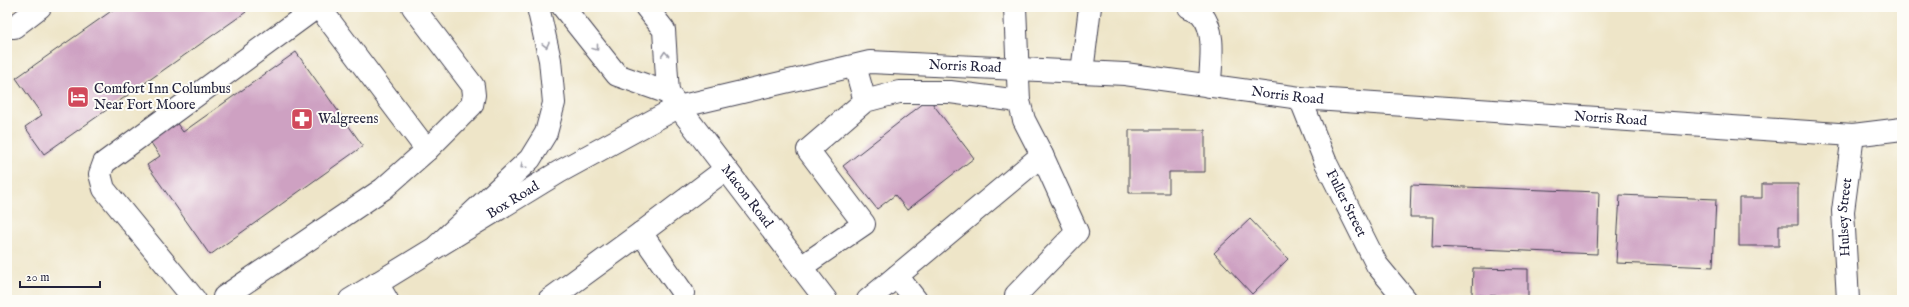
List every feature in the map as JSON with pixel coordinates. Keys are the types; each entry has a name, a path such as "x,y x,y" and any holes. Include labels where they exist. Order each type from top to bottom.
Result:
{"street":[{"path":"14,27 40,7"},
{"path":"196,300 104,189 100,174 104,163 318,7 427,150"},
{"path":"223,299 384,189 427,150 472,105 474,95 473,86 413,7"},
{"path":"438,245 530,159 546,133 554,103 550,60 538,7"},
{"path":"563,7 617,75 673,100"},
{"path":"646,7 664,30 673,100"},
{"path":"1014,7 1018,101 1024,120 1042,155 1077,232 1016,295"},
{"path":"1082,72 1090,7"},
{"path":"1189,7 1202,14 1209,25 1211,43 1210,86"},
{"name":"Norris Road","path":"673,100 870,62 1125,74 1300,98 1853,135 1902,129"},
{"path":"855,66 865,101"},
{"path":"801,267 864,224 808,150 865,101 899,92 950,92 1018,101"},
{"name":"Fuller Street","path":"1300,98 1326,164 1377,266 1406,300"},
{"name":"Box Road","path":"350,300 382,292 438,245 559,172 673,100"},
{"name":"Macon Road","path":"673,100 826,300"},
{"name":"Hulsey Street","path":"1848,300 1843,211 1853,135"},
{"path":"868,300 1042,155"},
{"path":"549,300 726,169"},
{"path":"641,233 682,298"},
{"path":"897,276 916,300"}],"building":[{"name":"Comfort Inn Columbus Near Fort Moore","path":"117,7 243,7 246,12 44,154 25,127 42,115 16,78"},
{"path":"296,52 363,146 210,255 147,165 160,156 147,137 173,118 183,132"},
{"path":"929,99 974,158 907,210 895,195 877,209 843,166"},
{"path":"1129,130 1205,130 1205,172 1169,172 1169,193 1129,193"},
{"path":"1762,184 1798,184 1798,225 1779,225 1779,246 1739,246 1739,198 1762,198"},
{"path":"1411,185 1599,192 1597,254 1432,247 1433,217 1410,217"},
{"path":"1620,195 1716,199 1713,267 1616,263"},
{"path":"1250,219 1288,259 1252,294 1214,253"},
{"path":"1473,268 1528,269 1528,297 1472,295"}],"place":[{"name":"Comfort Inn Columbus Near Fort Moore","path":"78,97"},
{"name":"Walgreens","path":"302,119"}]}
